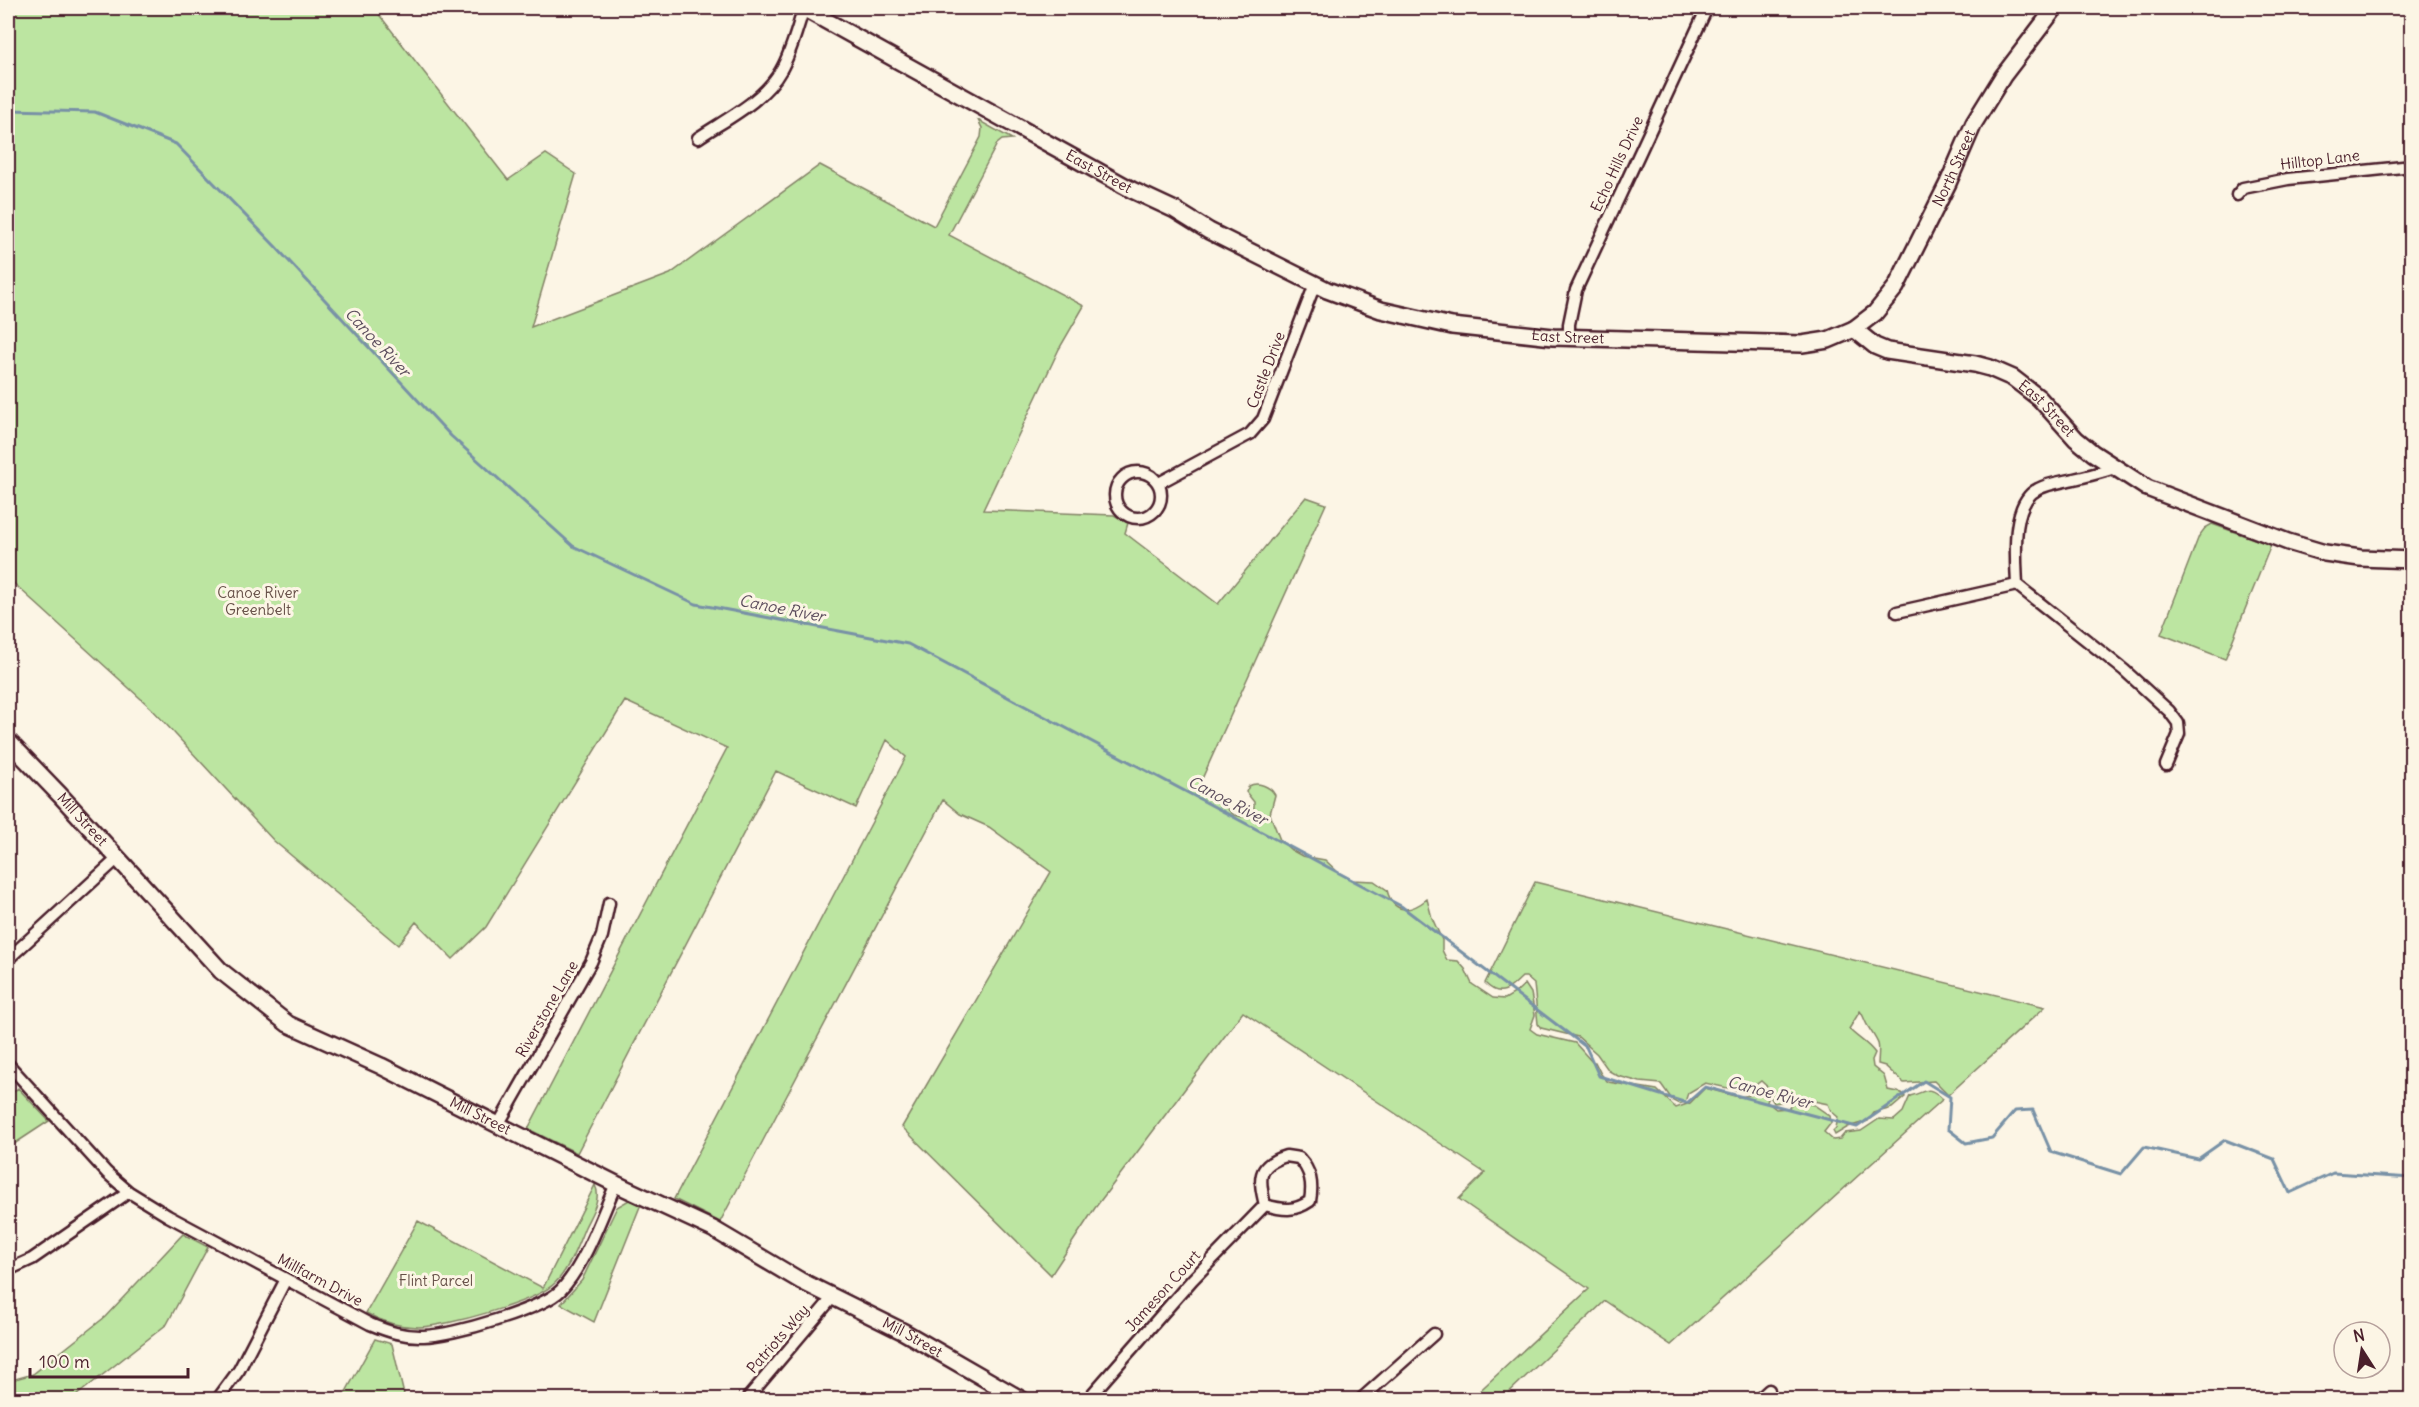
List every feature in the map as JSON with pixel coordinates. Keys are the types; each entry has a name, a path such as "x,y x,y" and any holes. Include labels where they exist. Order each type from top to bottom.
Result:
{"street":[{"name":"East Street","path":"803,8 1132,190 1175,210 1209,231 1315,284 1381,310 1452,327 1509,334 1569,337 1802,344 1828,340 1854,329 1875,346 1887,351 1975,364 2013,378 2039,398 2076,439 2146,488 2288,542 2343,556 2412,560"},
{"path":"698,138 753,100 773,82 786,59 803,8"},
{"name":"Echo Hills Drive","path":"1569,337 1570,315 1576,290 1707,8"},
{"name":"North Street","path":"1854,329 1875,313 1896,286 1948,183 1974,123 2003,76 2055,8"},
{"name":"Hilltop Lane","path":"2237,195 2243,188 2288,179 2412,166"},
{"name":"Castle Drive","path":"1159,483 1250,434 1263,419 1315,284"},
{"path":"2017,585 2017,530 2020,510 2026,500 2035,490 2048,485 2115,468"},
{"path":"1130,473 1146,473 1159,483 1162,497 1160,505 1150,516 1136,519 1122,512 1118,506 1115,491 1118,483 1130,473"},
{"path":"1897,612 2017,585"},
{"path":"2017,585 2124,670 2169,711 2178,723 2179,734 2166,765"},
{"name":"Mill Street","path":"8,741 221,971 288,1024 381,1066 616,1184 713,1228 801,1281 904,1332 1022,1400"},
{"path":"8,959 117,859"},
{"name":"Riverstone Lane","path":"498,1125 591,962 602,936 609,903"},
{"name":"Millfarm Drive","path":"8,1064 106,1173 129,1192 370,1324 406,1335 443,1334 521,1312 550,1299 572,1276 616,1184"},
{"path":"1286,1156 1299,1158 1307,1167 1311,1178 1310,1201 1300,1208 1285,1210 1265,1205 1260,1182 1263,1170 1274,1160 1286,1156"},
{"path":"8,1270 32,1259 129,1192"},
{"name":"Jameson Court","path":"1087,1400 1192,1280 1265,1205"},
{"path":"217,1400 239,1370 286,1279"},
{"name":"Patriots Way","path":"746,1400 833,1297"},
{"path":"1360,1400 1434,1334"},
{"path":"1758,1400 1770,1390"}],"green space":[{"name":"Canoe River Greenbelt","path":"8,8 374,8 508,180 546,154 576,174 531,327 670,274 820,165 934,226 981,137 982,128 978,120 1012,139 1002,140 997,144 949,235 1084,306 1059,349 983,510 1114,515 1128,523 1125,533 1218,604 1306,497 1326,504 1197,790 1209,799 1220,802 1234,815 1243,817 1254,808 1254,802 1246,792 1249,786 1259,784 1267,787 1275,795 1270,814 1280,840 1291,850 1302,856 1325,860 1339,873 1352,880 1374,881 1387,890 1393,904 1403,909 1414,907 1427,899 1447,960 1458,961 1465,969 1472,984 1493,998 1505,999 1525,984 1531,993 1535,1015 1530,1029 1537,1034 1575,1043 1592,1062 1595,1062 1608,1082 1657,1090 1676,1108 1690,1103 1705,1088 1738,1097 1751,1095 1758,1088 1767,1089 1769,1096 1767,1102 1776,1109 1789,1108 1794,1100 1814,1105 1830,1116 1831,1123 1824,1132 1833,1140 1840,1139 1845,1133 1861,1131 1879,1119 1894,1120 1903,1112 1910,1096 1930,1090 1943,1099 1671,1345 1605,1301 1502,1399 1471,1399 1589,1289 1459,1199 1485,1173 1243,1012 1095,1208 1051,1275 902,1127 1051,872 989,827 960,814 943,800 720,1222 674,1199 906,757 887,740 856,808 776,771 577,1153 528,1129 727,748 625,701 486,927 453,959 416,922 398,945 274,841 151,708 8,578"},
{"path":"2212,524 2271,545 2225,659 2161,634 2199,536 2205,528"},
{"path":"1535,882 2045,1007 1948,1095 1934,1081 1904,1083 1885,1066 1878,1064 1877,1042 1860,1011 1849,1029 1875,1053 1872,1060 1873,1067 1884,1076 1888,1090 1902,1093 1905,1097 1892,1108 1874,1113 1868,1121 1848,1127 1835,1135 1833,1131 1836,1128 1838,1117 1831,1111 1828,1104 1790,1096 1781,1102 1774,1103 1771,1090 1761,1081 1746,1092 1705,1083 1688,1093 1685,1102 1679,1104 1673,1101 1661,1084 1640,1082 1609,1071 1597,1054 1578,1037 1541,1028 1538,1024 1534,984 1526,977 1522,977 1509,988 1500,991 1490,988 1485,983"},
{"path":"18,1088 49,1121 8,1148 8,1097"},
{"name":"Flint Parcel","path":"595,1185 597,1196 595,1206 573,1256 565,1271 555,1283 545,1290 490,1312 431,1326 397,1325 366,1313 418,1221 543,1288"},
{"path":"629,1200 641,1204 594,1322 561,1304 582,1280 617,1207"},
{"path":"183,1234 208,1247 167,1324 72,1399 8,1399 8,1381 33,1374 105,1317"},
{"path":"375,1339 392,1344 405,1399 342,1399"}],"waterway":[{"name":"Canoe River","path":"8,110 95,112 176,144 275,246 451,436 573,546 696,604 908,644 1401,906 1586,1047 1599,1076 1687,1103 1705,1087 1857,1127 1924,1081 1950,1097 1948,1129 1966,1143 1992,1138 2015,1111 2033,1110 2051,1152 2121,1174 2144,1147 2198,1159 2225,1140 2274,1159 2290,1193 2333,1173 2412,1178"}]}
